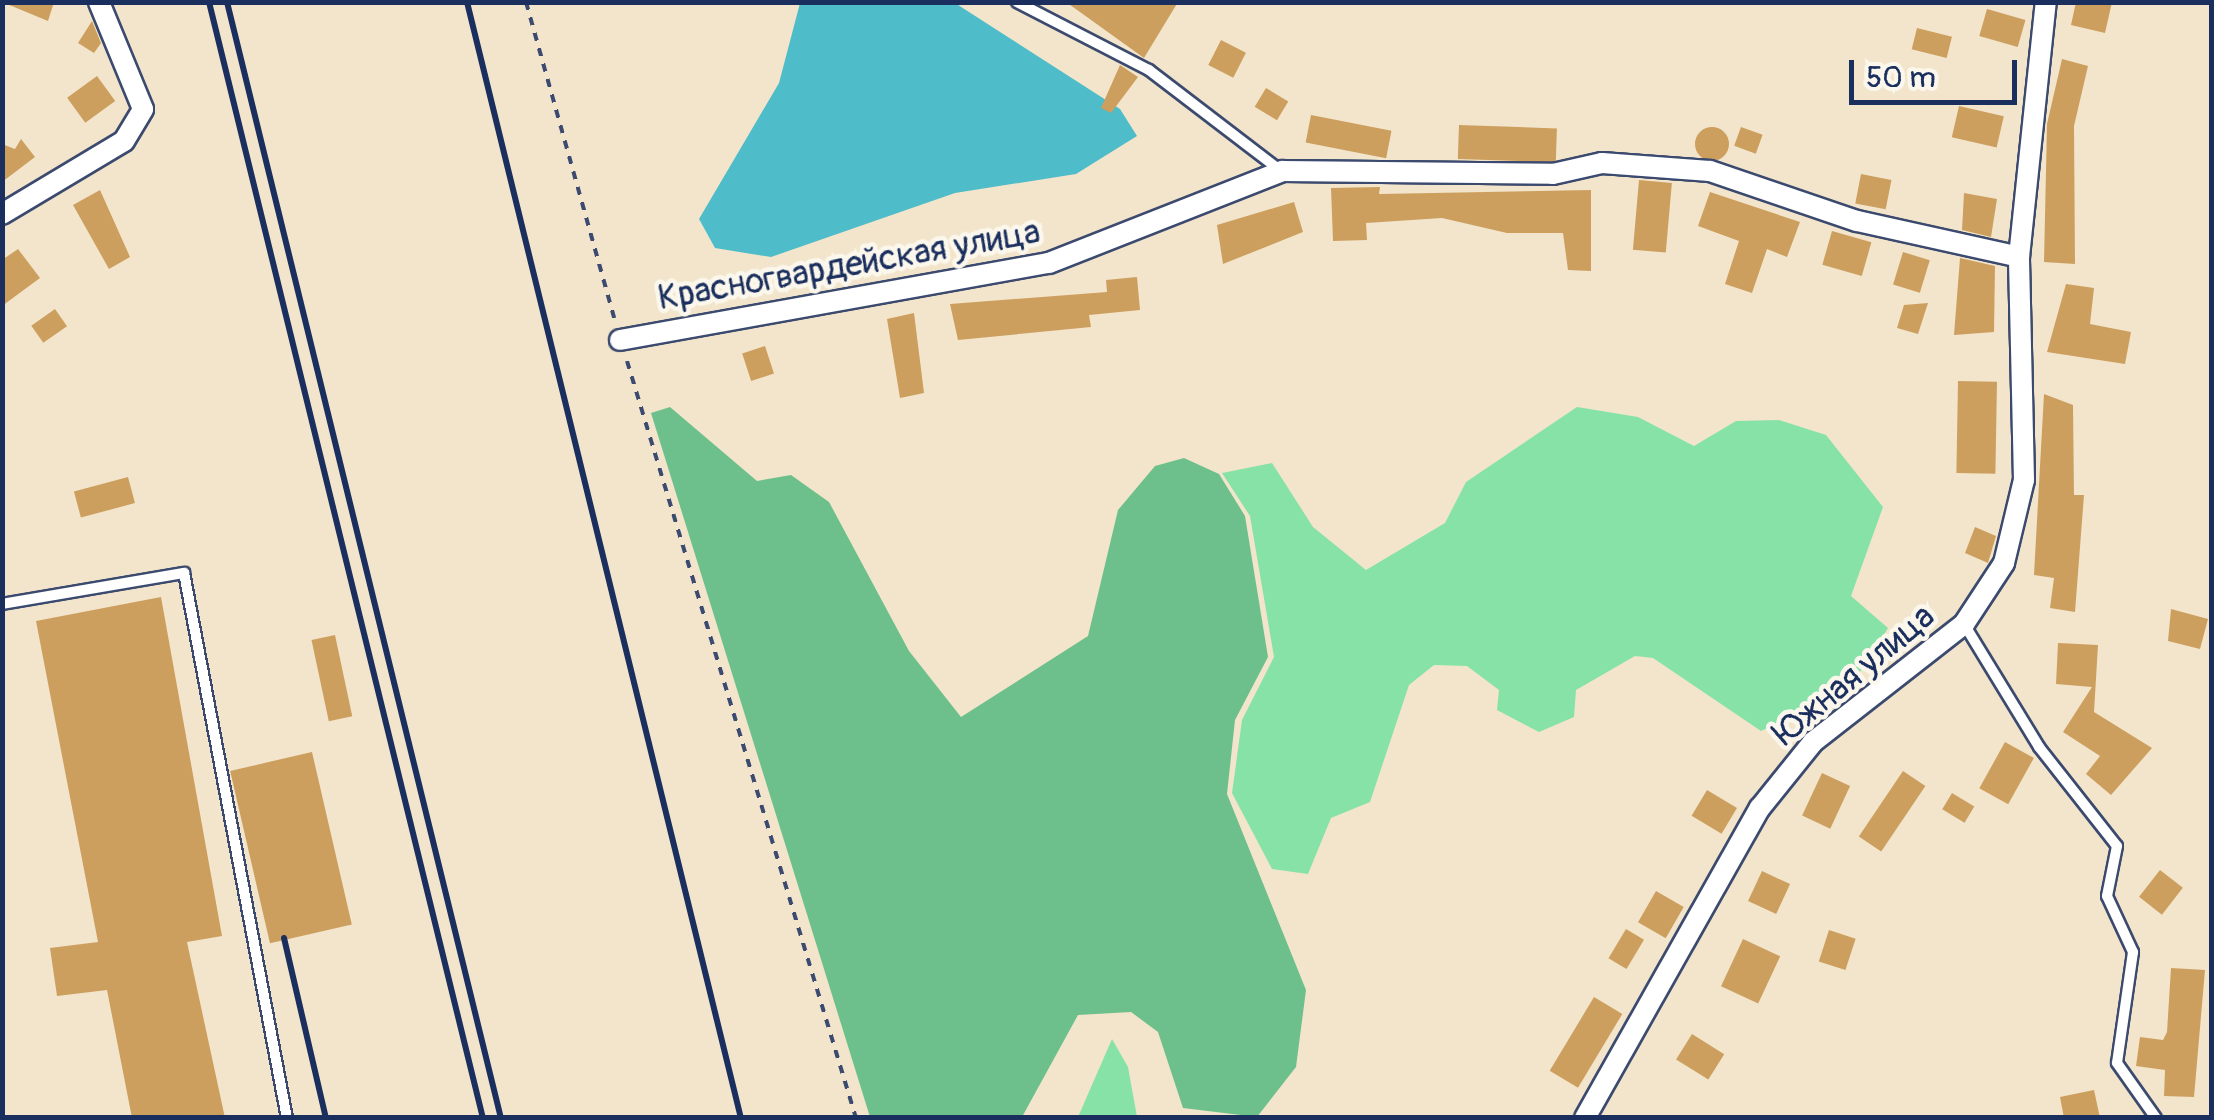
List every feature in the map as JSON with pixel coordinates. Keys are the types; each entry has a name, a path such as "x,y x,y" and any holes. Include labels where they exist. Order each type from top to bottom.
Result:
{"street":[{"path":"2,214 124,141 143,109 99,2"},
{"name":"Южная улица","path":"1585,1118 1760,808 1814,742 1964,624 2004,563 2024,480 2019,257 2046,2"},
{"name":"Красногвардейская улица","path":"620,340 1050,263 1282,171 1553,174 1602,163 1710,171 1857,221 2019,257"}],"lane":[{"path":"1017,2 1149,70 1282,171"},
{"path":"2,604 184,573 286,1118"},
{"path":"1964,624 2039,748 2116,846 2107,896 2133,952 2117,1063 2156,1118"}],"path":[{"path":"526,2 620,340 856,1118"}],"green space":[{"path":"670,407 757,481 791,475 829,502 909,651 961,717 1088,636 1118,510 1155,466 1184,458 1219,474 1245,516 1268,657 1235,720 1227,794 1306,990 1296,1067 1257,1117 1183,1108 1158,1032 1131,1012 1078,1015 1022,1117 870,1117 651,413"},
{"path":"1577,407 1638,417 1694,446 1736,421 1779,420 1826,435 1883,507 1851,596 1888,628 1849,689 1761,731 1653,658 1635,656 1576,690 1574,717 1539,732 1497,710 1499,690 1467,666 1434,665 1409,685 1370,802 1331,818 1308,874 1272,869 1232,793 1242,720 1274,657 1250,516 1222,473 1272,463 1313,527 1366,570 1445,523 1466,482"},
{"path":"1112,1039 1128,1067 1137,1117 1078,1117"}],"water":[{"path":"800,3 955,3 1120,109 1137,136 1076,174 955,193 771,257 715,248 699,219 779,83"}],"building":[{"path":"2,2 54,2 48,21"},
{"path":"1066,2 1178,2 1144,58"},
{"path":"2076,2 2112,2 2105,33 2071,25"},
{"path":"1987,9 2025,20 2018,47 1979,36"},
{"path":"92,21 101,43 94,53 78,43"},
{"path":"1917,28 1952,37 1947,58 1912,49"},
{"path":"1221,40 1246,53 1233,78 1208,65"},
{"path":"2062,59 2088,66 2074,126 2075,264 2044,262 2047,124"},
{"path":"1120,65 1138,77 1111,113 1101,108"},
{"path":"97,76 115,101 85,123 67,98"},
{"path":"1266,88 1288,101 1277,120 1255,107"},
{"path":"1959,106 2004,116 1997,148 1952,137"},
{"path":"1311,115 1391,131 1386,158 1306,142"},
{"path":"1459,125 1557,128 1556,162 1458,159"},
{"path":"1712,127 1724,132 1729,144 1724,156 1712,161 1700,156 1695,144 1700,132"},
{"path":"1741,127 1763,135 1756,154 1734,146"},
{"path":"21,139 35,157 2,182 2,144 15,149"},
{"path":"1861,174 1891,180 1886,209 1855,203"},
{"path":"1639,180 1672,183 1666,253 1633,250"},
{"path":"1380,187 1379,194 1591,190 1591,271 1568,270 1563,233 1507,233 1442,218 1366,223 1367,240 1333,241 1331,188"},
{"path":"100,190 130,257 109,269 73,205"},
{"path":"1710,192 1800,222 1787,257 1767,249 1752,293 1725,284 1739,241 1698,226"},
{"path":"1964,193 1997,199 1991,237 1962,230"},
{"path":"1294,202 1303,232 1223,264 1217,225"},
{"path":"1832,231 1871,242 1862,276 1822,265"},
{"path":"18,249 40,278 2,306 2,260"},
{"path":"1903,252 1930,260 1920,293 1893,285"},
{"path":"1960,258 1995,266 1994,332 1954,335"},
{"path":"1137,277 1140,310 1089,315 1091,327 958,340 950,304 1107,292 1106,280"},
{"path":"2066,284 2094,288 2090,324 2131,332 2125,364 2047,352"},
{"path":"1928,303 1918,334 1897,328 1904,305"},
{"path":"55,309 67,326 43,343 31,326"},
{"path":"914,313 924,393 900,398 887,319"},
{"path":"765,346 774,374 751,381 742,353"},
{"path":"1958,381 1997,382 1995,474 1956,473"},
{"path":"2044,394 2073,405 2074,495 2084,495 2075,612 2050,608 2054,578 2034,575"},
{"path":"128,477 135,503 81,518 74,491"},
{"path":"1975,527 1996,536 1988,563 1965,553"},
{"path":"161,597 222,936 187,942 225,1118 132,1118 107,990 57,996 50,948 98,942 36,621"},
{"path":"2171,609 2208,619 2200,649 2168,641"},
{"path":"335,635 352,716 329,721 312,640"},
{"path":"2058,643 2098,645 2094,712 2152,748 2111,795 2086,774 2100,756 2063,732 2092,687 2056,684"},
{"path":"2005,742 2034,758 2008,804 1979,788"},
{"path":"312,752 352,924 270,943 230,771"},
{"path":"1903,771 1925,786 1881,852 1859,836"},
{"path":"1822,773 1850,786 1830,829 1802,816"},
{"path":"1707,790 1737,808 1722,834 1692,816"},
{"path":"1952,793 1974,806 1965,823 1942,809"},
{"path":"2160,870 2183,888 2162,915 2139,897"},
{"path":"1762,871 1790,884 1776,914 1748,901"},
{"path":"1656,891 1684,907 1666,938 1638,922"},
{"path":"1626,929 1644,940 1626,969 1608,958"},
{"path":"1829,930 1856,939 1845,970 1819,961"},
{"path":"1743,939 1780,956 1758,1003 1721,986"},
{"path":"2171,968 2205,970 2194,1097 2164,1096 2165,1070 2136,1066 2140,1037 2163,1040 2167,1032"},
{"path":"1594,997 1622,1014 1578,1088 1550,1071"},
{"path":"1692,1034 1724,1054 1708,1080 1676,1059"},
{"path":"2094,1090 2100,1118 2064,1118 2060,1097"}],"waterway":[{"path":"2212,976 2212,1020"}],"railway":[{"path":"209,2 483,1118"},
{"path":"227,2 501,1118"},
{"path":"467,2 741,1118"},
{"path":"284,938 326,1118"}]}
